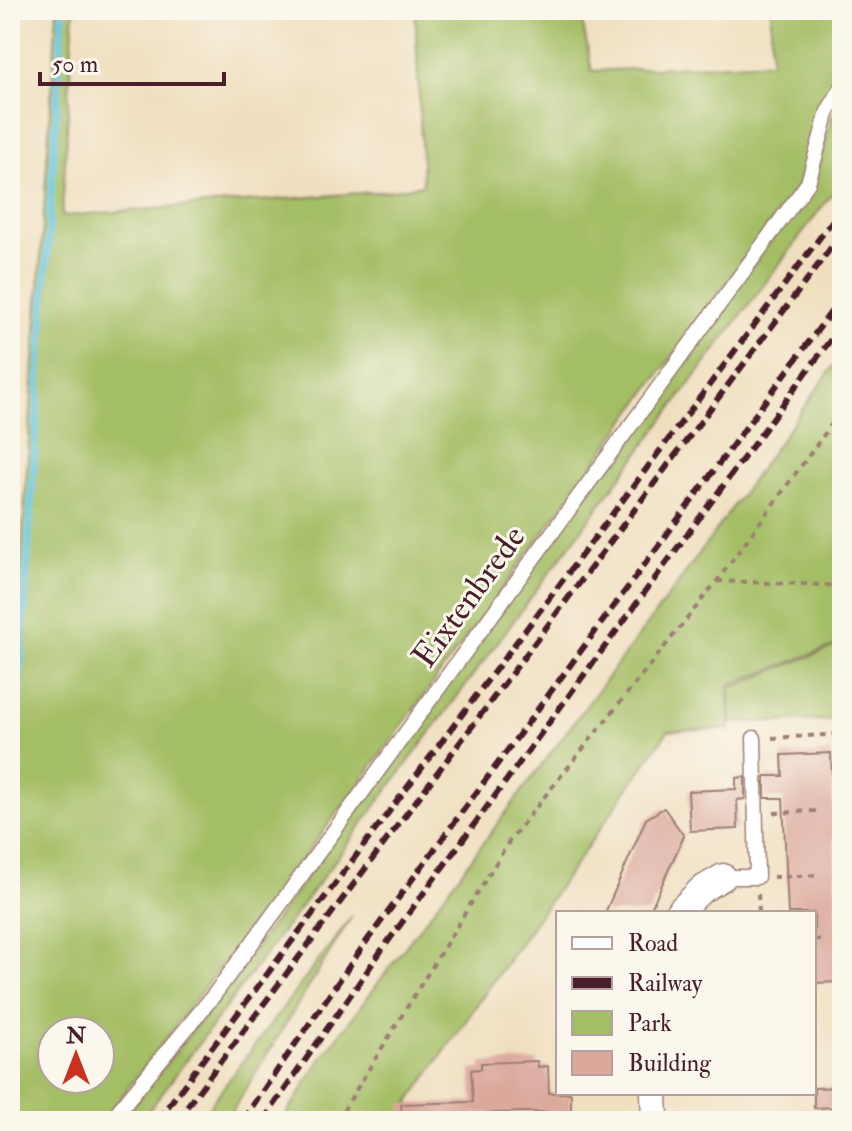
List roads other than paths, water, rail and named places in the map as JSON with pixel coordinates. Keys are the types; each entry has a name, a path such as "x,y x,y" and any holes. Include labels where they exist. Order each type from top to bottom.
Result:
{"street":[{"path":"680,911 701,890 723,877"},
{"path":"654,1095 655,1121"}],"lane":[{"name":"Eixtenbrede","path":"110,1121 214,995 808,183 828,111 842,87"},
{"path":"723,877 757,877 754,738"}],"waterway":[{"path":"10,833 63,10"}],"railway":[{"path":"157,1121 842,208"},
{"path":"176,1121 842,233"},
{"path":"242,1121 366,942 842,297"},
{"path":"263,1121 381,951 842,324"}]}
